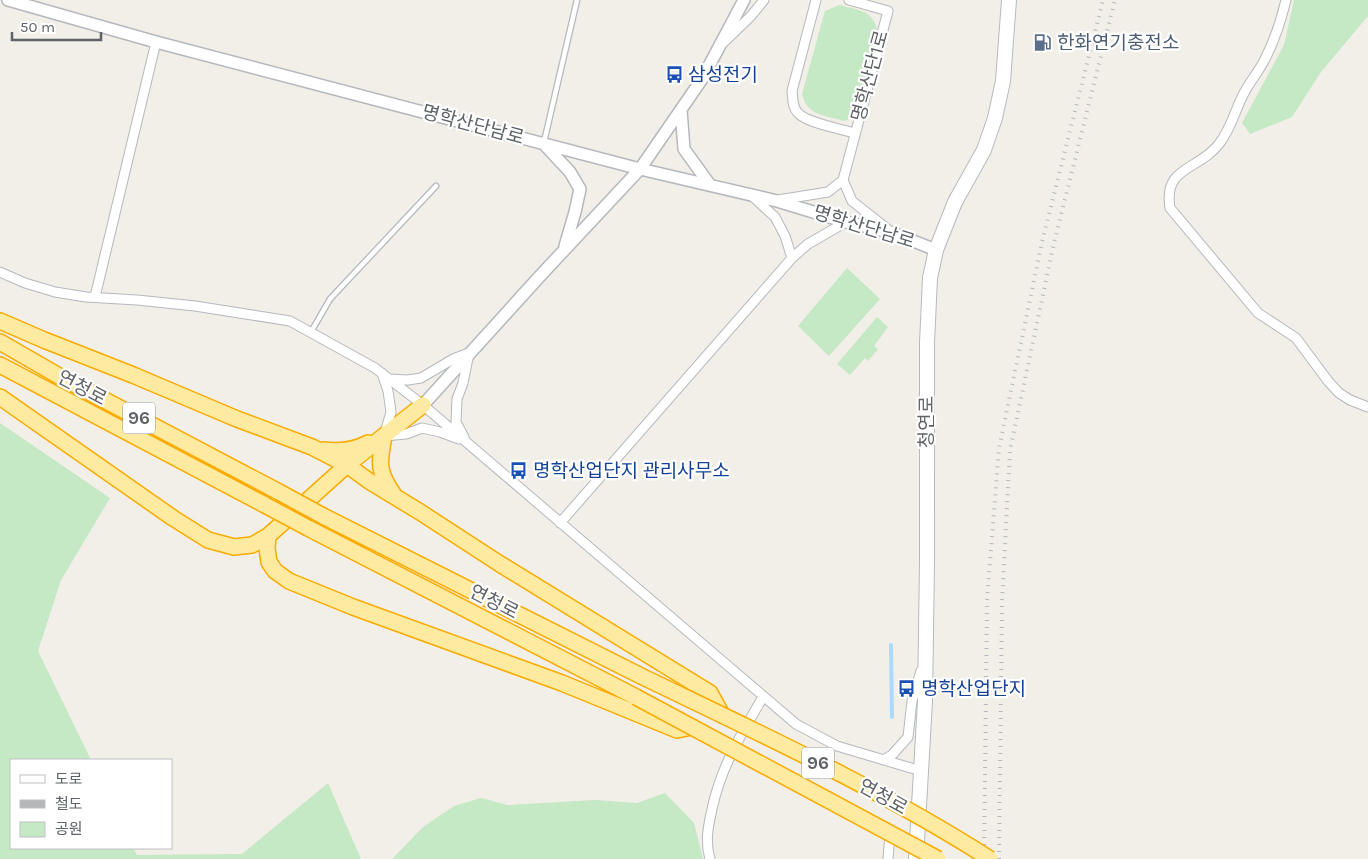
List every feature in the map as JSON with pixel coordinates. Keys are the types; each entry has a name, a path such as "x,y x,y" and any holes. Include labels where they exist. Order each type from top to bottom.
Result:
{"highway":[{"path":"0,320 44,340 316,450 347,465 500,564 710,693 722,715"},
{"name":"연청로","path":"0,342 59,376 323,516 887,798 990,859"},
{"name":"연청로","path":"0,365 308,528 633,704 692,727 938,859"},
{"path":"0,397 173,518 208,540 234,547 252,545 268,536 347,465 423,405"},
{"path":"316,450 337,452 356,449 384,436"},
{"path":"384,436 379,462 383,480 396,497"},
{"path":"268,536 269,562 275,571 289,581 353,607 562,683 633,704"}],"main road":[{"name":"청연로","path":"916,859 925,656 927,343 930,278 936,250 955,202 984,150 995,118 1003,81 1009,0"}],"street":[{"name":"명학산단남로","path":"8,0 156,42 640,169 777,201 846,222 893,233 936,250"},
{"path":"423,405 640,169 702,79 722,45 744,0"},
{"path":"722,45 764,0"},
{"path":"816,0 792,91 793,104 799,114 809,120 855,133"},
{"name":"명학산단1로","path":"842,180 888,11 849,0"},
{"path":"1286,0 1282,18 1273,42 1244,94 1227,133 1217,146 1197,163 1173,179 1169,188 1170,208 1258,313 1296,338 1338,393 1368,407"},
{"path":"95,297 156,42"},
{"path":"681,110 684,149 710,185"},
{"path":"543,143 570,172 580,189 576,212 564,250"},
{"path":"777,201 828,192 842,180 852,201 893,233"},
{"path":"751,195 775,217 785,236 792,258"},
{"path":"560,523 792,258 808,244 846,222"},
{"path":"0,272 25,283 56,292 137,300 290,321 312,332 382,373 423,405 796,724 837,746 921,771"},
{"path":"390,379 421,378 453,359 470,354"},
{"path":"466,442 456,422 457,399 470,354"},
{"path":"382,373 388,392 390,412 384,436 406,434 422,428 440,432 466,442"},
{"path":"883,760 892,755 908,737 912,701 925,656"},
{"path":"710,859 707,847 708,825 716,788 730,754 763,697"},
{"path":"888,859 890,834"}],"lane":[{"path":"543,143 577,0"},
{"path":"312,332 330,299 436,186"}],"green space":[{"path":"1294,0 1368,0 1368,16 1321,72 1292,117 1250,134 1242,123 1284,45"},
{"path":"839,5 867,14 875,22 877,29 854,114 844,121 812,111 804,101 802,94 825,11"},
{"path":"847,268 880,299 829,356 798,326"},
{"path":"877,317 888,327 874,346 878,349 868,361 865,358 850,375 837,364"},
{"path":"0,423 110,498 61,580 38,651 91,759 10,759 10,849 134,849 137,855 242,854 328,783 361,859 0,859"},
{"path":"665,793 694,823 703,859 392,859 423,827 454,806 481,798 507,805 595,800 637,803"}],"waterway":[{"path":"891,645 892,717"}],"railway":[{"path":"984,859 987,601 999,448 1042,242 1103,0"},
{"path":"999,859 1002,603 1010,450 1054,243 1115,0"}],"place":[{"name":"한화연기충전소","path":"1043,43"},
{"name":"삼성전기","path":"674,75"},
{"name":"명학산업단지 관리사무소","path":"519,471"},
{"name":"명학산업단지","path":"907,689"}]}
